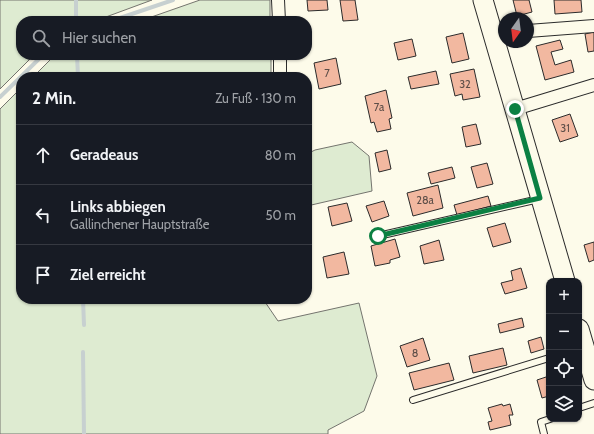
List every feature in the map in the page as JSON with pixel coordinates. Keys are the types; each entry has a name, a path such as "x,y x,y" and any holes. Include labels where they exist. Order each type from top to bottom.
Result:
{"main road":[{"path":"483,0 498,33"},
{"path":"501,48 515,109 564,278"},
{"path":"582,348 594,380"}],"street":[{"path":"278,0 279,16"},
{"path":"534,31 594,26"},
{"path":"280,60 280,72"},
{"path":"515,109 594,86"}],"lane":[{"path":"378,236 540,198"},
{"path":"412,400 546,359"},
{"path":"582,407 594,403"},
{"path":"544,434 541,422 546,420"}],"green space":[{"path":"0,0 152,0 109,16 16,16 16,60 29,60 0,89"},
{"path":"200,0 270,0 270,16 154,16"},
{"path":"50,60 271,60 271,72 38,72"},
{"path":"16,93 16,304 266,304 278,321 359,303 377,376 364,411 328,430 328,434 0,434 0,109"},
{"path":"352,142 369,156 372,191 312,205 312,152"}],"building":[{"path":"307,0 327,0 328,10 308,11"},
{"path":"340,0 355,0 358,20 343,21"},
{"path":"513,0 529,0 532,12 516,12"},
{"path":"554,0 581,0 582,12 555,14"},
{"path":"594,32 594,51 588,52 585,34"},
{"path":"463,33 469,59 452,63 446,37"},
{"path":"412,39 416,56 398,60 394,43"},
{"path":"560,40 563,49 551,52 555,65 571,60 574,72 545,80 536,46"},
{"path":"336,58 341,84 319,89 314,63"},
{"path":"474,69 480,97 463,100 462,94 455,96 450,74"},
{"path":"436,71 439,84 411,89 408,77"},
{"path":"386,90 392,118 389,119 391,129 377,132 374,122 371,123 365,96"},
{"path":"570,114 578,136 560,142 552,120"},
{"path":"476,124 481,144 466,147 462,127"},
{"path":"387,150 391,169 379,172 375,153"},
{"path":"487,163 493,184 477,188 471,167"},
{"path":"452,167 455,178 431,184 428,173"},
{"path":"438,185 443,208 413,216 407,193"},
{"path":"488,196 491,206 457,215 454,205"},
{"path":"384,201 389,216 372,222 366,206"},
{"path":"347,203 352,221 332,226 328,207"},
{"path":"505,223 511,242 493,247 487,228"},
{"path":"395,239 400,257 390,260 390,263 375,266 371,246"},
{"path":"439,240 444,260 424,264 420,246"},
{"path":"594,242 594,260 589,262 584,245"},
{"path":"344,252 349,274 327,278 323,257"},
{"path":"521,268 527,288 505,294 501,283 513,280 511,271"},
{"path":"522,318 524,327 500,333 498,324"},
{"path":"541,337 544,349 531,353 528,341"},
{"path":"423,338 430,360 407,367 400,346"},
{"path":"503,348 507,365 473,373 469,356"},
{"path":"449,363 454,380 414,390 409,373"},
{"path":"546,377 546,397 542,398 537,380"},
{"path":"502,404 503,406 510,404 513,415 509,415 511,425 490,430 488,422 492,421 488,408"}],"waterway":[{"path":"76,0 76,16"},
{"path":"126,16 173,0"},
{"path":"26,72 38,60"},
{"path":"77,60 78,72"},
{"path":"0,97 16,81"},
{"path":"83,304 84,325"},
{"path":"83,352 84,434"}],"route":[{"path":"378,236 529,202 540,198 515,109"}]}
